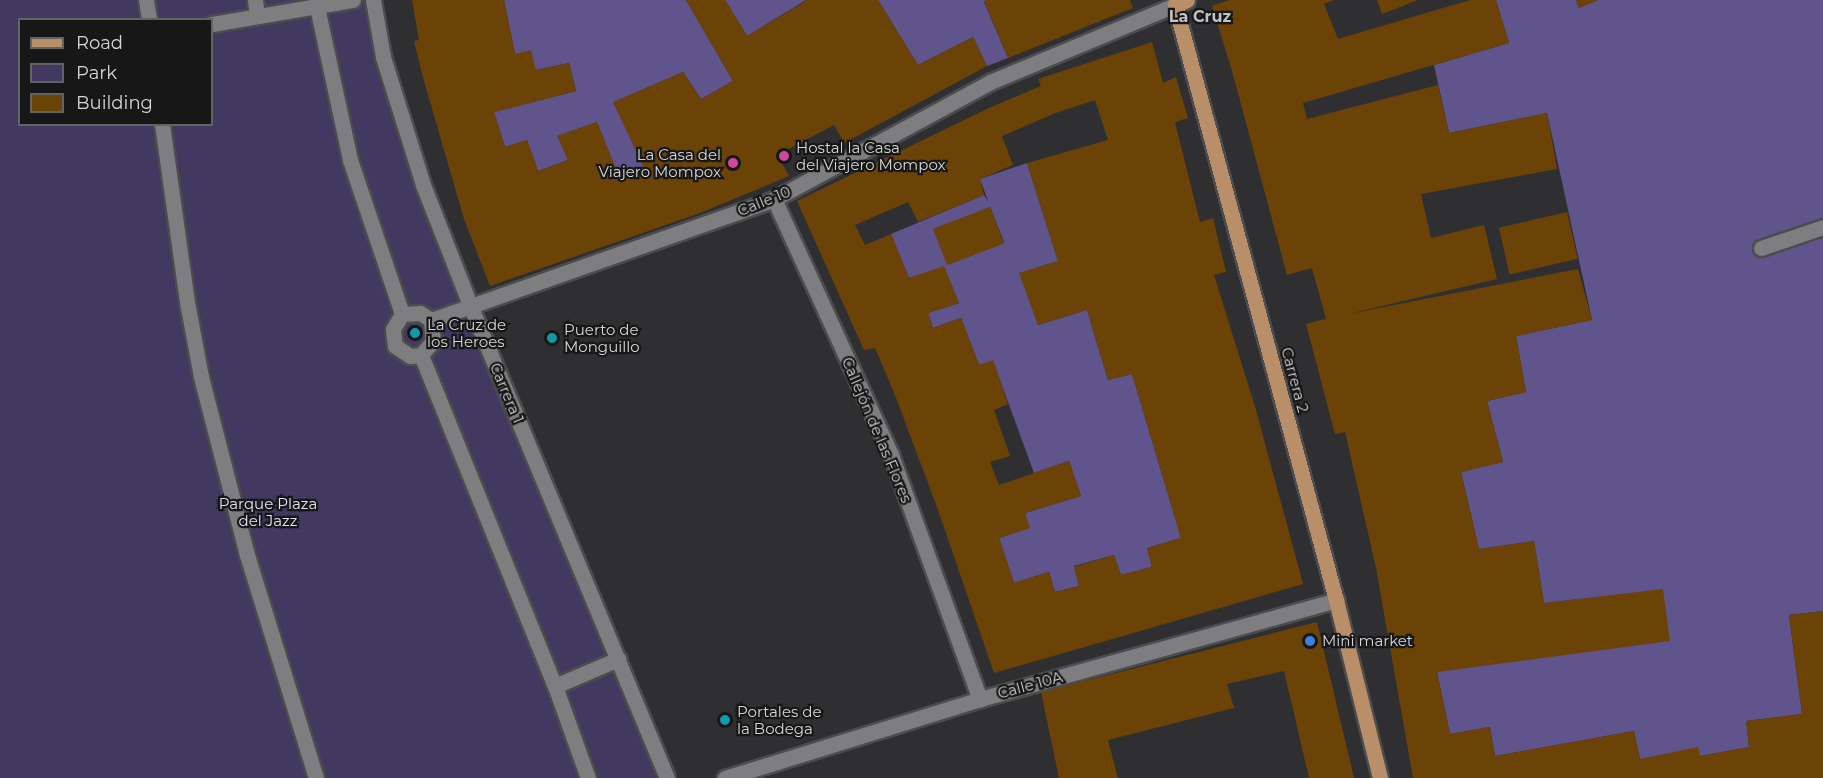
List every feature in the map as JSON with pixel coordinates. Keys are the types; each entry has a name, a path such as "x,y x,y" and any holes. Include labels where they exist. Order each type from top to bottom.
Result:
{"main road":[{"name":"Carrera 2","path":"1177,1 1336,600 1380,778"}],"street":[{"path":"146,0 149,18"},
{"path":"255,0 257,16"},
{"path":"213,24 353,0"},
{"name":"Carrera 1","path":"373,0 383,57 423,185 470,305 667,778"},
{"name":"Calle 10","path":"431,320 774,200 990,82 1177,1"},
{"path":"317,7 350,160 402,314 393,329 395,346 410,356 421,355 434,341 431,320 420,313 402,314"},
{"path":"162,126 187,302 201,377 248,555 316,778"},
{"name":"Callejón de las Flores","path":"774,200 891,455 980,699"},
{"path":"1761,248 1823,228"},
{"path":"421,355 555,686 588,778"},
{"name":"Calle 10A","path":"725,778 980,699 1336,600"},
{"path":"555,686 618,659"}],"green space":[{"name":"Parque Plaza del Jazz","path":"0,0 373,0 402,121 667,778 0,778"}],"shaded area":[{"path":"504,0 686,0 733,81 701,99 683,72 614,102 644,168 619,177 597,122 558,136 568,160 538,171 527,140 505,147 494,112 576,91 569,63 536,70 515,54"},
{"path":"725,0 806,0 747,36"},
{"path":"878,0 987,0 984,2 1008,58 987,66 973,37 918,65"},
{"path":"1496,0 1576,0 1579,8 1598,0 1823,0 1823,611 1789,615 1802,714 1746,721 1749,747 1700,756 1640,759 1634,731 1495,756 1490,727 1450,734 1437,672 1662,590 1544,603 1534,541 1479,549 1461,472 1503,462 1487,401 1526,392 1516,336 1592,320 1547,113 1449,133 1434,65 1509,43"},
{"path":"1027,163 1058,261 1020,273 1038,325 1087,310 1108,380 1132,374 1181,538 1147,548 1152,567 1121,575 1114,555 1074,566 1079,586 1055,592 1049,572 1014,583 999,538 1029,528 1025,513 1081,496 1069,461 1034,473 993,361 979,365 961,318 933,328 928,313 959,303 944,267 909,278 891,234 984,195 988,201 980,179","holes":["990,207 1004,242 949,264 935,230"]}],"building":[{"path":"412,0 504,0 515,54 531,50 536,70 569,63 576,91 494,112 505,147 527,140 538,171 568,160 557,136 597,122 619,177 644,168 613,102 683,72 701,99 733,81 686,0 725,0 747,36 807,0 878,0 918,65 973,37 987,66 844,143 834,125 777,155 789,176 700,213 490,286 464,219 422,74 414,41 419,40"},
{"path":"1130,0 1133,8 1008,58 984,1"},
{"path":"1229,0 1334,0 1324,4 1338,39 1470,0 1496,0 1509,43 1303,103 1307,119 1438,85 1449,133 1547,113 1557,169 1421,194 1431,238 1484,225 1497,279 1348,314 1578,269 1592,320 1516,336 1526,392 1487,401 1503,462 1461,472 1479,549 1534,541 1544,603 1663,589 1670,641 1437,672 1450,734 1490,727 1495,756 1634,731 1640,759 1698,747 1700,756 1749,747 1746,721 1802,714 1789,615 1823,611 1823,778 1413,778 1376,568 1345,432 1335,434 1306,324 1326,319 1312,268 1287,275 1232,71 1212,6"},
{"path":"1377,0 1418,0 1382,14"},
{"path":"1576,0 1598,0 1579,8"},
{"path":"1152,42 1163,83 1176,77 1188,118 1175,122 1200,222 1213,218 1226,272 1214,275 1256,410 1303,584 994,673 937,507 895,395 875,348 864,350 797,201 989,108 1041,86 1038,79","holes":["1095,100 1108,140 1027,163 1058,261 1019,273 1038,325 1087,310 1108,380 1132,374 1181,538 1147,548 1152,567 1121,575 1114,555 1074,567 1079,586 1055,592 1049,572 1014,583 999,538 1030,528 1025,513 1081,496 1069,461 999,485 990,462 1010,456 994,410 1008,404 993,360 979,365 961,318 933,328 928,313 959,303 944,266 909,278 891,234 865,245 855,225 908,202 918,222 984,195 980,179 1013,165 1002,136 1053,114"]},
{"path":"990,207 1004,243 947,265 933,229"},
{"path":"1567,212 1578,259 1510,275 1499,228"},
{"path":"1317,622 1354,778 1309,778 1284,671 1227,684 1234,708 1108,740 1118,778 1059,778 1041,692"}],"place":[{"name":"Hostal la Casa del Viajero Mompox","path":"784,156"},
{"name":"La Casa del Viajero Mompox","path":"733,163"},
{"name":"La Cruz de los Heroes","path":"415,333"},
{"name":"Puerto de Monguillo","path":"552,338"},
{"name":"Mini market","path":"1310,641"},
{"name":"Portales de la Bodega","path":"725,720"}],"district":[{"name":"La Cruz","path":"1200,17"}]}
